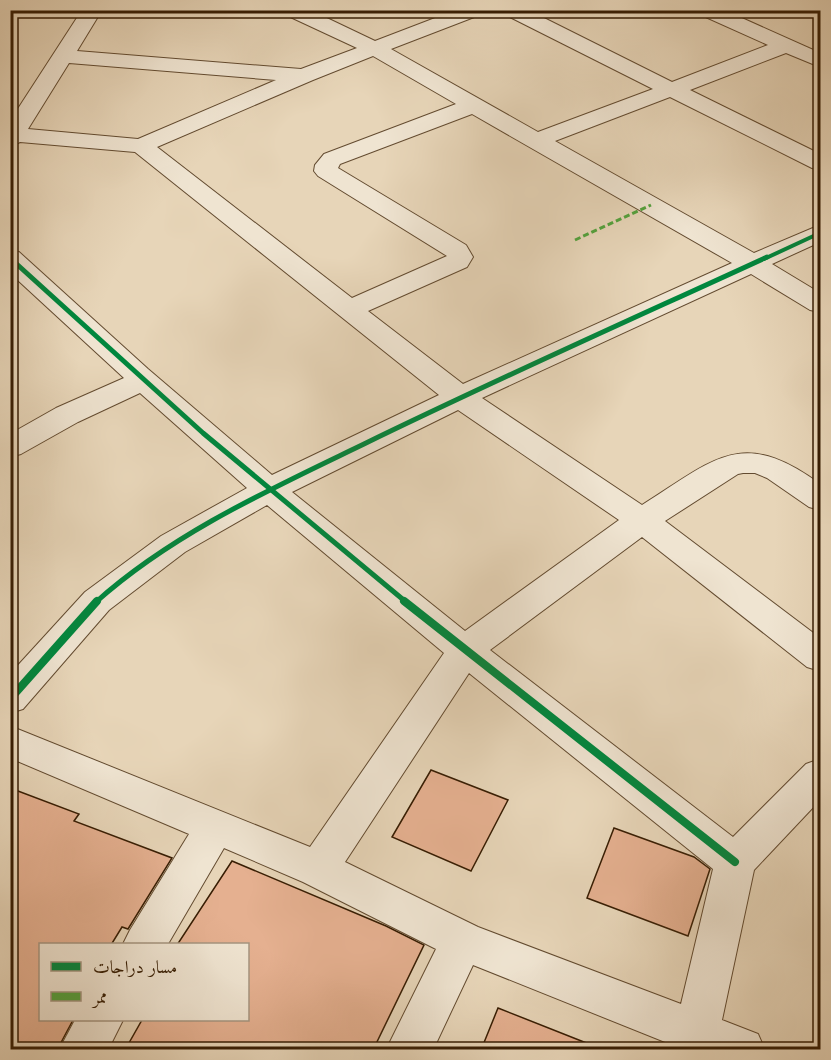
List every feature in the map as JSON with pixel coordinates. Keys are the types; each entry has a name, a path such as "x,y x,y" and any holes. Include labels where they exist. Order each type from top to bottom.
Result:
{"street":[{"path":"92,10 12,138 141,146 305,75 475,10"},
{"path":"291,10 314,18 374,49 538,140 820,304"},
{"path":"511,10 820,163"},
{"path":"706,10 820,61"},
{"path":"538,140 786,46"},
{"path":"64,56 305,75"},
{"path":"348,310 458,261 460,257 457,251 326,171 327,165 332,159 474,105"},
{"path":"141,146 460,397 642,520 820,657"},
{"path":"10,699 97,601 173,544 269,490 460,397 820,234"},
{"path":"10,258 142,381 269,490 465,650 735,862"},
{"path":"10,447 67,415 142,381"},
{"path":"318,869 465,650 642,520 729,465 746,461 765,464 779,470 820,499"},
{"path":"10,741 318,869 463,941 742,1050"},
{"path":"697,1031 735,862 820,775"},
{"path":"146,943 216,827"},
{"path":"409,1050 463,941"},
{"path":"82,1050 99,1021"}],"building":[{"path":"431,770 508,800 471,871 392,837"},
{"path":"10,788 79,814 74,821 172,858 128,929 122,927 112,943 39,943 39,1021 72,1021 57,1050 10,1050"},
{"path":"614,828 694,857 710,869 688,936 587,898"},
{"path":"232,861 386,926 424,945 373,1050 125,1050 141,1021 249,1021 249,943 178,943"},
{"path":"498,1008 599,1048 598,1050 481,1050"}],"marked path":[{"path":"575,240 651,205"}],"cycle path":[{"path":"10,699 97,601 173,544 269,490 460,397 820,233"},
{"path":"10,258 170,404 325,537 735,862"}]}
